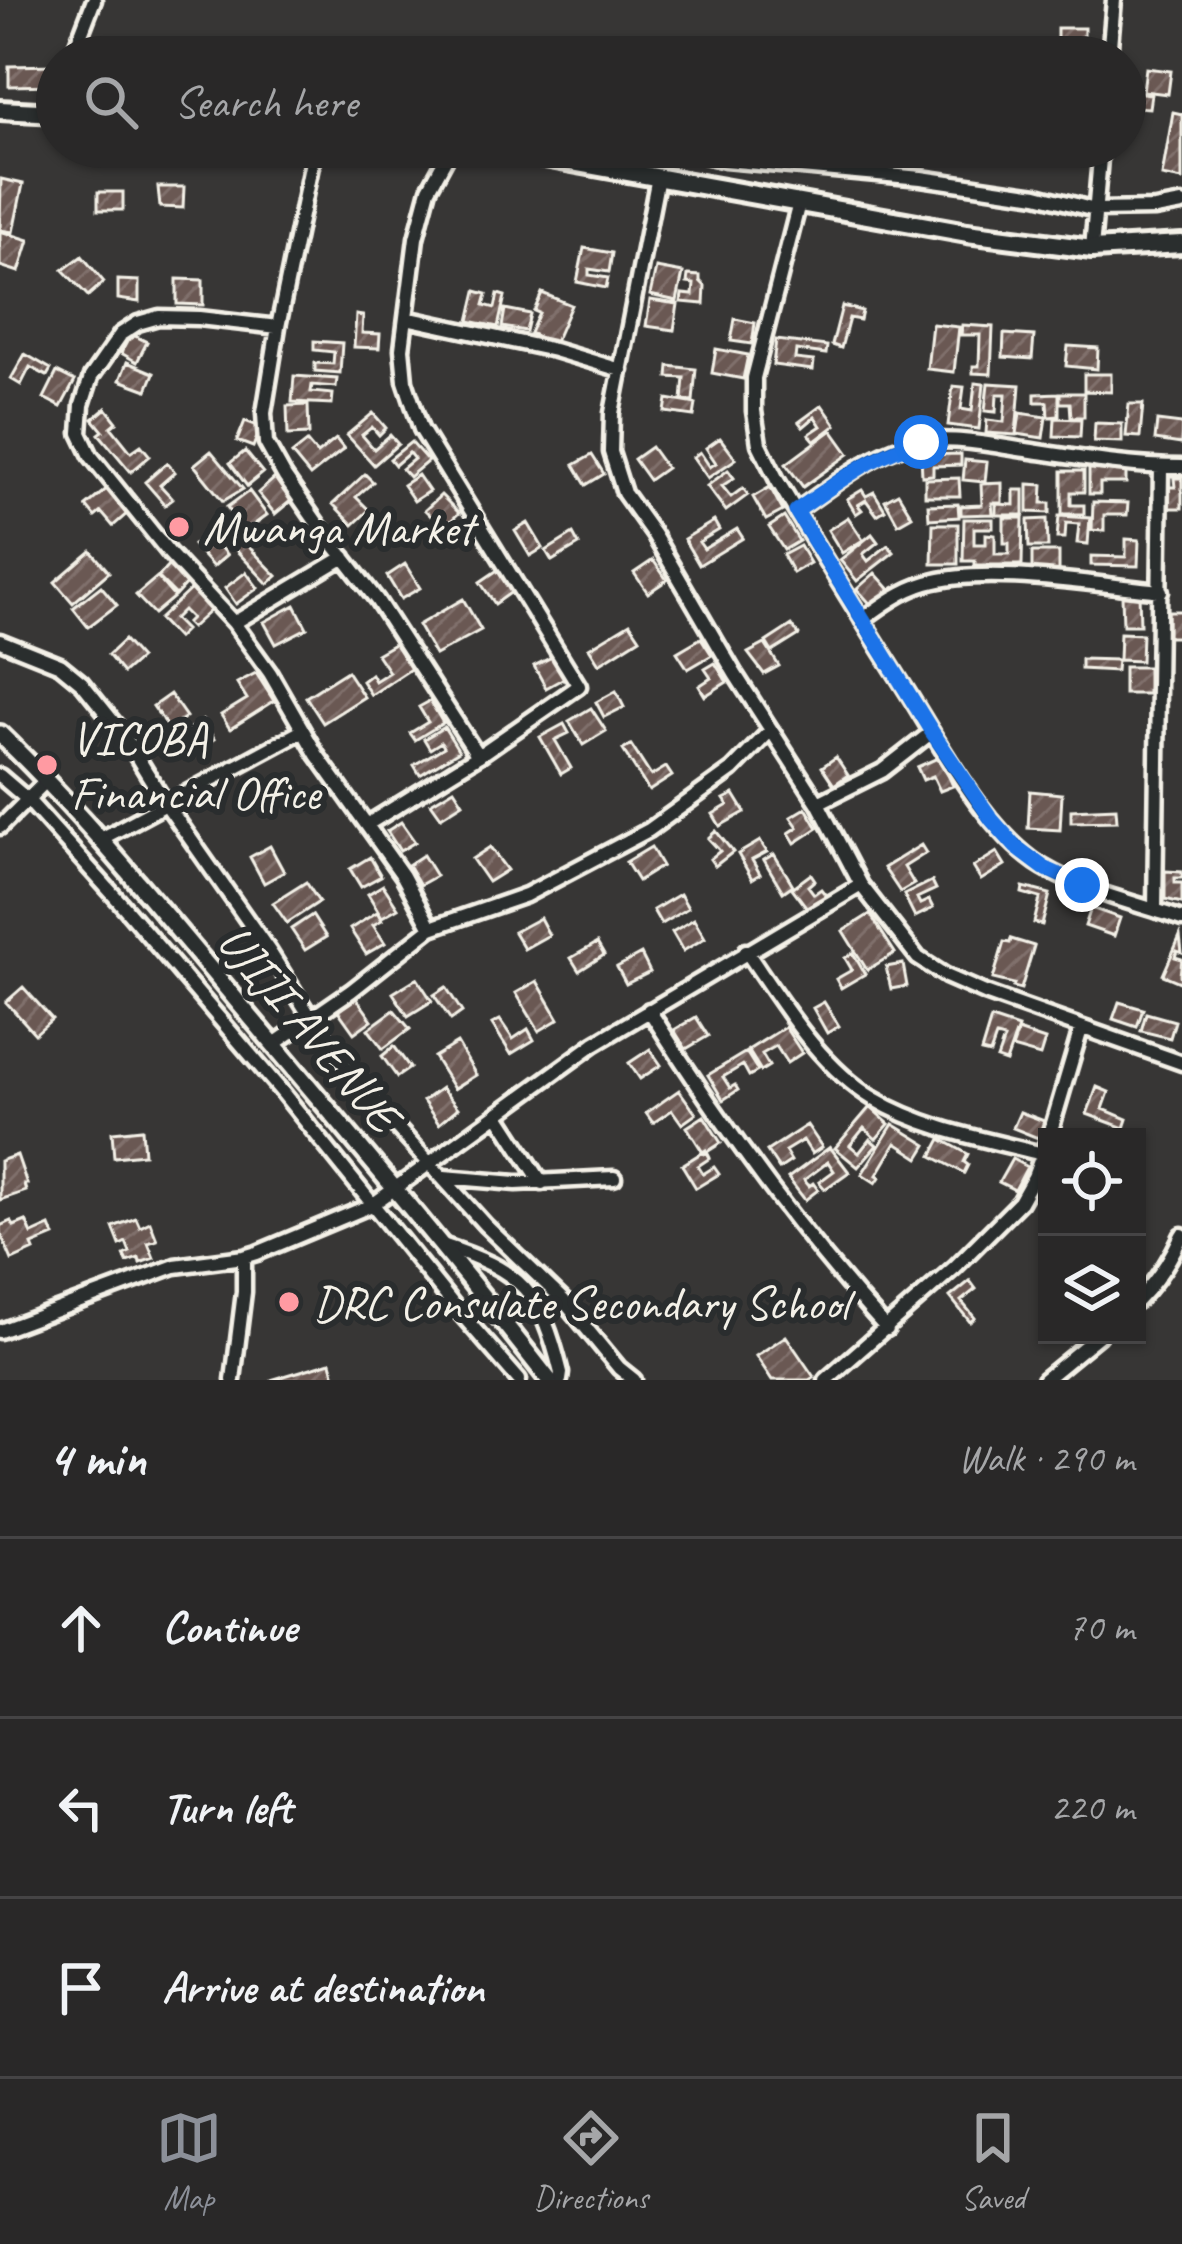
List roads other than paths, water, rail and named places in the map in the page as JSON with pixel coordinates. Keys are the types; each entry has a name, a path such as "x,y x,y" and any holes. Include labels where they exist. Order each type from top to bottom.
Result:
{"main road":[{"path":"1,114 36,113"},
{"path":"607,168 967,233 1092,248 1182,244"}],"street":[{"path":"80,36 94,0"},
{"path":"1111,36 1114,0"},
{"path":"311,168 278,326 264,413 266,443 285,477 377,600 478,756"},
{"path":"368,824 579,686 421,429 405,381 402,350 416,238 429,189 440,168"},
{"path":"826,168 1037,195 1095,210 1182,204"},
{"path":"1092,248 1099,168"},
{"path":"658,177 612,413 611,452 624,494 654,535 818,803 861,885 918,958 965,984 1182,1063"},
{"path":"799,202 754,379 760,444 862,620 992,820 1044,868 1182,919"},
{"path":"278,326 159,317 138,323 121,334 91,377 80,433 91,457 234,623 270,674 316,755 403,876 431,928"},
{"path":"406,317 621,370"},
{"path":"796,511 883,455 921,442 961,442 1182,467"},
{"path":"1155,910 1161,467"},
{"path":"234,623 344,557"},
{"path":"862,620 893,598 926,583 954,578 1038,579 1161,591"},
{"path":"0,641 60,665 82,683 123,734 364,1091 634,1380"},
{"path":"101,839 302,731"},
{"path":"274,1044 431,928 526,896 649,830 732,770 770,731"},
{"path":"818,803 882,771 932,732"},
{"name":"UJIJI AVENUE","path":"0,734 101,839 394,1187 549,1380"},
{"path":"0,776 119,901 519,1380"},
{"path":"0,827 47,780"},
{"path":"0,806 24,804"},
{"path":"0,1331 175,1266 244,1257 372,1204 580,1053 861,885"},
{"path":"746,951 815,1046 873,1099 925,1122 1038,1143"},
{"path":"650,1010 802,1233 886,1329"},
{"path":"1051,1128 1081,1029"},
{"path":"498,1115 542,1183"},
{"path":"826,1380 955,1267 1020,1202 1038,1162"},
{"path":"444,1177 542,1183 614,1178"},
{"path":"1146,1292 1171,1260 1182,1235"},
{"path":"440,1245 489,1262 529,1291 548,1328 560,1380"},
{"path":"232,1380 244,1257"},
{"path":"1044,1380 1088,1344"}],"place":[{"name":"Mwanga Market","path":"179,527"},
{"name":"VICOBA Financial Office","path":"47,765"},
{"name":"DRC Consulate Secondary School","path":"289,1302"}]}
